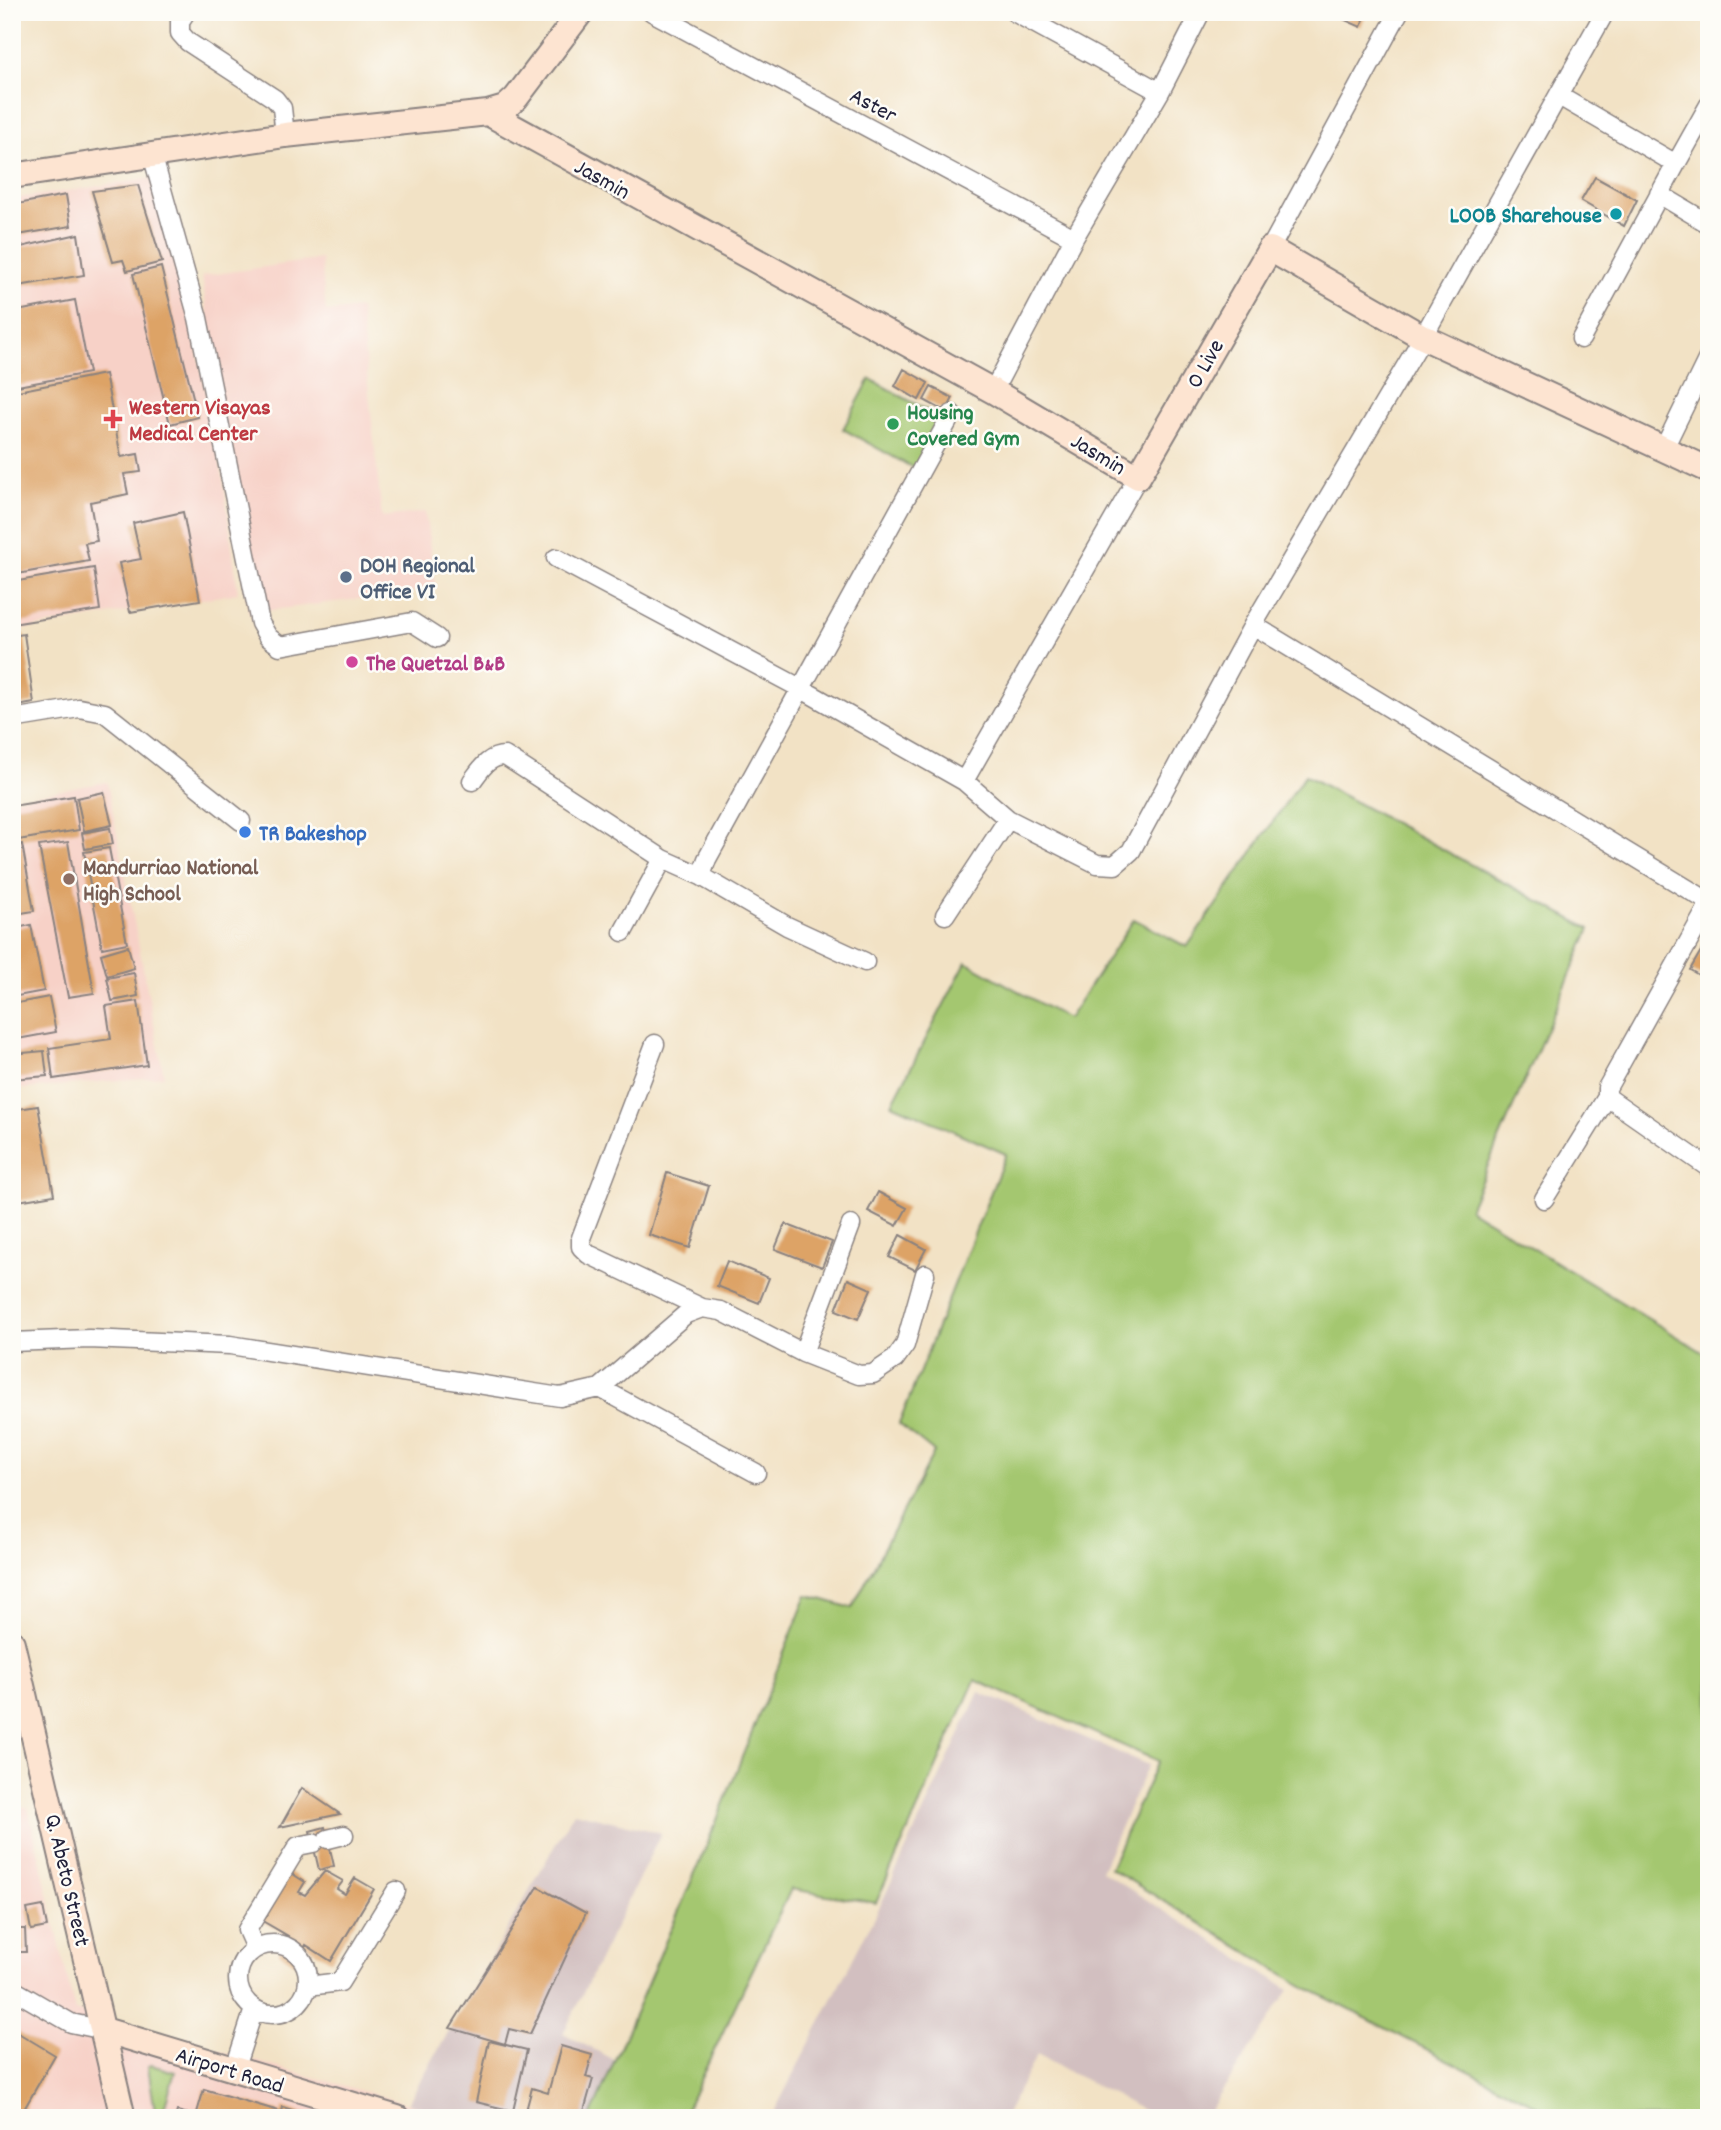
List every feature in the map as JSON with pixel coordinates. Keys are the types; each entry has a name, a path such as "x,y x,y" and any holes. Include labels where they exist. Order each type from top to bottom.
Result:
{"street":[{"path":"186,12 180,21 180,33 188,43 275,99 282,108 285,135"},
{"path":"12,176 285,135 488,113 505,107 516,98 581,12"},
{"name":"Aster","path":"652,12 1074,238"},
{"path":"1014,12 1160,92"},
{"path":"993,391 1074,238 1160,92 1201,12"},
{"path":"1399,12 1270,249 1423,337 1709,470"},
{"path":"556,558 800,688 964,782 1008,819 1097,864 1115,865 1131,851 1253,625 1423,337 1605,12"},
{"path":"1559,96 1676,164"},
{"path":"1581,339 1709,104"},
{"name":"Jasmin","path":"488,113 993,391 1138,477"},
{"path":"152,154 198,318 264,630 280,646 412,622 438,638"},
{"path":"1659,194 1709,223"},
{"name":"O Live","path":"1138,477 1270,249"},
{"path":"1664,449 1709,356"},
{"path":"701,876 800,688 952,414"},
{"path":"964,782 1138,477"},
{"path":"1253,625 1709,904 1607,1088 1607,1097 1544,1199"},
{"path":"12,719 79,708 105,713 241,821"},
{"path":"472,781 488,761 496,756 505,756 663,859 701,876 788,926 865,962"},
{"path":"945,915 1008,819"},
{"path":"622,932 663,859"},
{"path":"655,1044 581,1238 582,1247 588,1254 702,1308 721,1311 803,1353 859,1376 885,1368 905,1345 925,1274"},
{"path":"1607,1097 1709,1168"},
{"path":"803,1353 851,1225"},
{"path":"12,1342 89,1339 230,1345 560,1397 600,1388 686,1314 702,1308"},
{"path":"600,1388 756,1473"},
{"name":"Q. Abeto Street","path":"12,1643 123,2118"},
{"path":"255,1948 247,1930 298,1846 328,1839"},
{"path":"308,1986 340,1982 396,1891"},
{"path":"277,1943 298,1953 305,1963 308,1986 304,1997 286,2012 274,2015 254,2009 244,1999 238,1977 240,1965 255,1948 277,1943"},
{"path":"13,1991 71,2023 104,2030"},
{"path":"234,2071 254,2009"},
{"name":"Airport Road","path":"104,2030 397,2118"}],"shaded area":[{"name":"Western Visayas Medical Center","path":"155,178 183,279 223,478 238,593 12,631 12,199"},
{"path":"321,259 326,312 360,308 382,517 425,512 436,589 249,613 202,276"},
{"name":"Mandurriao National High School","path":"107,782 164,1076 12,1090 12,799"},
{"path":"979,1692 1148,1765 1101,1871 1289,1989 1205,2118 1158,2118 1037,2055 1004,2118 771,2118 880,1906"},
{"path":"12,1807 28,1807 75,2011 459,2118 12,2118"},
{"path":"574,1812 661,1833 563,2034 615,2060 590,2118 459,2118 408,2103"}],"green space":[{"name":"Housing Covered Gym","path":"870,379 943,419 915,469 843,429"},
{"path":"1305,775 1590,929 1469,1209 1709,1356 1709,2118 1561,2118 1301,1985 1110,1868 1158,1761 975,1680 876,1903 791,1889 682,2118 590,2118 706,1847 807,1595 852,1608 934,1452 899,1424 1006,1154 892,1104 966,962 1068,1019 1134,919 1187,947"},
{"path":"151,2065 175,2072 161,2118 156,2118 148,2067"}],"building":[{"path":"1327,12 1367,12 1361,27"},
{"name":"LOOB Sharehouse","path":"1595,177 1637,200 1624,226 1581,201"},
{"path":"138,185 162,262 127,271 123,260 113,262 92,191"},
{"path":"66,195 71,226 12,236 12,205"},
{"path":"78,234 84,275 12,287 12,249"},
{"path":"161,267 198,417 170,424 133,274"},
{"path":"75,300 89,373 12,387 12,312"},
{"path":"904,369 928,383 919,400 895,386"},
{"path":"105,374 121,457 138,454 141,472 124,474 128,494 90,502 97,541 85,543 89,561 12,575 12,464 17,463 12,436 12,392"},
{"path":"931,387 953,398 946,412 924,400"},
{"path":"183,512 200,600 130,612 119,563 141,559 133,523"},
{"path":"94,568 100,610 12,624 12,582"},
{"path":"24,634 34,703 12,707 12,636"},
{"path":"104,792 112,825 84,831 77,798"},
{"path":"74,796 79,830 12,841 12,806"},
{"path":"110,828 113,844 85,849 82,833"},
{"path":"68,842 94,993 68,997 39,846"},
{"path":"22,844 34,911 15,914 12,846"},
{"path":"109,848 127,943 102,948 84,852"},
{"path":"31,925 44,991 12,997 12,929"},
{"path":"1705,944 1709,947 1709,981 1690,970"},
{"path":"128,946 134,968 107,976 101,954"},
{"path":"134,973 138,996 112,1001 107,978"},
{"path":"49,997 56,1032 12,1040 12,1004"},
{"path":"138,1001 147,1065 53,1079 49,1048 111,1039 106,1006"},
{"path":"44,1051 47,1076 12,1079 12,1054"},
{"path":"38,1106 54,1195 12,1202 12,1110"},
{"path":"667,1173 709,1186 690,1248 649,1235"},
{"path":"878,1192 907,1208 897,1226 868,1211"},
{"path":"785,1224 832,1242 822,1267 775,1249"},
{"path":"900,1235 926,1249 915,1270 889,1257"},
{"path":"727,1261 769,1278 759,1303 717,1286"},
{"path":"848,1279 871,1289 858,1319 836,1310"},
{"path":"302,1788 340,1814 280,1827"},
{"path":"325,1827 334,1866 319,1870 310,1831"},
{"path":"288,1871 305,1882 299,1892 305,1895 325,1871 343,1881 337,1889 345,1894 355,1878 374,1889 331,1961 306,1945 295,1963 279,1953 288,1936 259,1919"},
{"path":"538,1887 586,1913 530,2034 509,2029 505,2044 450,2028"},
{"path":"12,1894 20,1894 20,1917 12,1917"},
{"path":"43,1906 47,1927 31,1930 27,1909"},
{"path":"12,1929 25,1929 26,1952 12,1952"},
{"path":"15,2031 55,2055 19,2118 12,2118 12,2037"},
{"path":"489,2041 527,2050 513,2111 476,2102"},
{"path":"561,2046 592,2055 586,2077 593,2079 582,2118 524,2118 532,2088 548,2093"},
{"path":"204,2089 282,2112 283,2107 317,2118 175,2118 177,2111 196,2116"}],"place":[{"name":"LOOB Sharehouse","path":"1616,214"},
{"name":"Western Visayas Medical Center","path":"113,419"},
{"name":"Housing Covered Gym","path":"893,424"},
{"name":"DOH Regional Office VI","path":"346,577"},
{"name":"The Quetzal B&B","path":"352,662"},
{"name":"TR Bakeshop","path":"245,832"},
{"name":"Mandurriao National High School","path":"69,879"}]}
